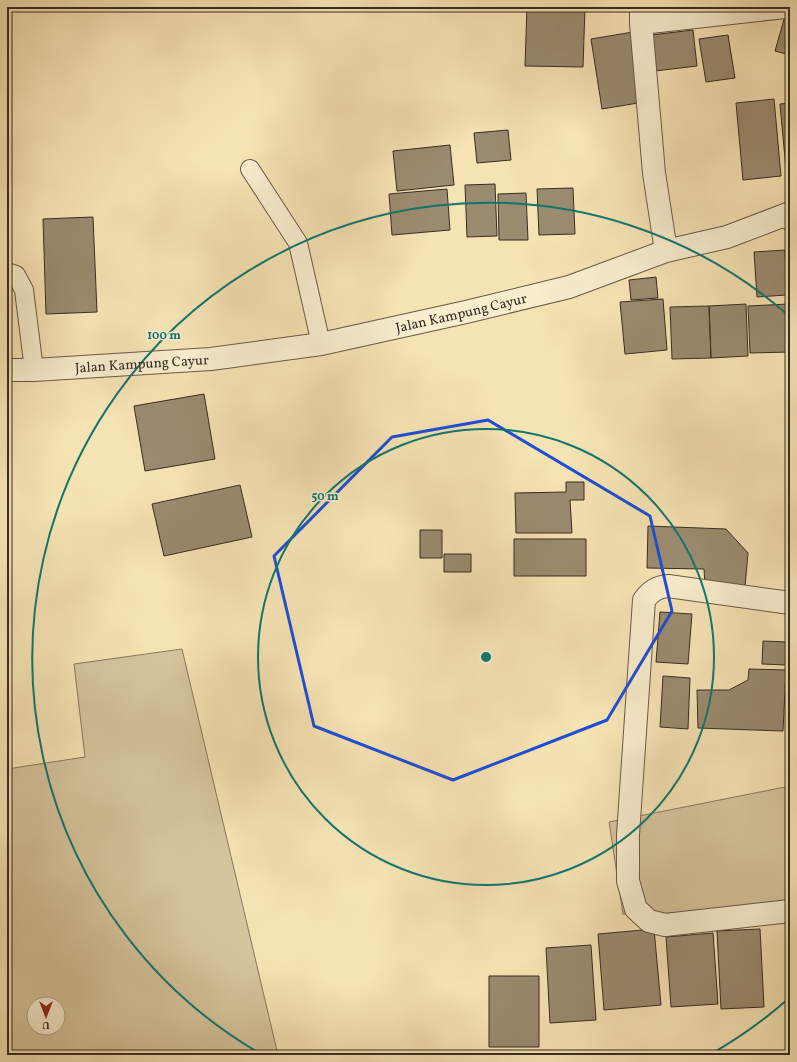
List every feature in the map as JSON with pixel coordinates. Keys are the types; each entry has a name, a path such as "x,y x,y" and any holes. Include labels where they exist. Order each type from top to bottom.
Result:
{"street":[{"path":"666,251 654,173 641,15 785,7"},
{"path":"790,213 790,219"},
{"name":"Jalan Kampung Cayur","path":"7,370 34,370 211,359 321,344 466,312 569,287 666,251 727,237 790,213"},
{"path":"790,603 668,586 653,590 644,600 628,835 628,881 636,909 649,921 665,925 790,911"}],"lane":[{"path":"250,169 298,243 321,344"},
{"path":"7,272 16,275 24,290 34,370"}],"highlighted area":[{"path":"488,420 650,516 672,611 607,720 453,780 314,726 274,556 392,437"}],"shaded area":[{"path":"182,649 278,1055 7,1055 7,769 85,757 74,664"},
{"path":"790,786 790,911 623,914 609,822"}],"building":[{"path":"527,7 585,7 583,67 525,66"},
{"path":"646,7 706,7 647,17"},
{"path":"785,16 790,18 790,55 775,51"},
{"path":"693,30 697,66 655,71 651,35"},
{"path":"633,32 644,102 602,109 591,39"},
{"path":"728,35 735,78 706,82 699,39"},
{"path":"774,99 781,176 743,180 736,103"},
{"path":"790,103 790,179 787,180 780,104"},
{"path":"508,130 511,160 477,163 474,133"},
{"path":"450,145 454,185 397,191 393,151"},
{"path":"495,184 497,236 467,237 465,185"},
{"path":"573,188 575,234 539,235 537,189"},
{"path":"447,189 450,230 392,235 389,194"},
{"path":"526,193 528,240 499,240 498,194"},
{"path":"93,217 97,312 46,314 43,219"},
{"path":"785,250 787,295 757,297 754,252"},
{"path":"656,277 658,298 631,300 629,280"},
{"path":"663,299 667,350 625,354 620,302"},
{"path":"746,304 748,356 711,358 709,306"},
{"path":"788,304 790,352 750,353 748,306"},
{"path":"709,306 711,358 672,359 670,307"},
{"path":"204,394 215,459 145,471 134,406"},
{"path":"566,482 584,482 584,500 570,500 572,533 516,533 515,493 566,492"},
{"path":"240,485 252,537 164,556 152,504"},
{"path":"648,526 726,529 748,553 745,587 705,585 704,569 647,568"},
{"path":"420,530 442,530 442,558 420,558"},
{"path":"514,539 586,539 586,576 514,576"},
{"path":"444,554 471,554 471,572 444,572"},
{"path":"660,612 692,614 688,664 656,662"},
{"path":"763,641 787,642 786,665 762,664"},
{"path":"749,669 786,670 783,731 698,728 697,690 729,690 748,680"},
{"path":"663,676 690,678 688,729 660,727"},
{"path":"654,929 661,1005 604,1010 598,934"},
{"path":"760,929 764,1007 721,1009 717,931"},
{"path":"713,933 718,1004 671,1007 666,937"},
{"path":"591,945 596,1020 550,1023 546,948"},
{"path":"489,976 539,976 539,1047 489,1047"}]}
